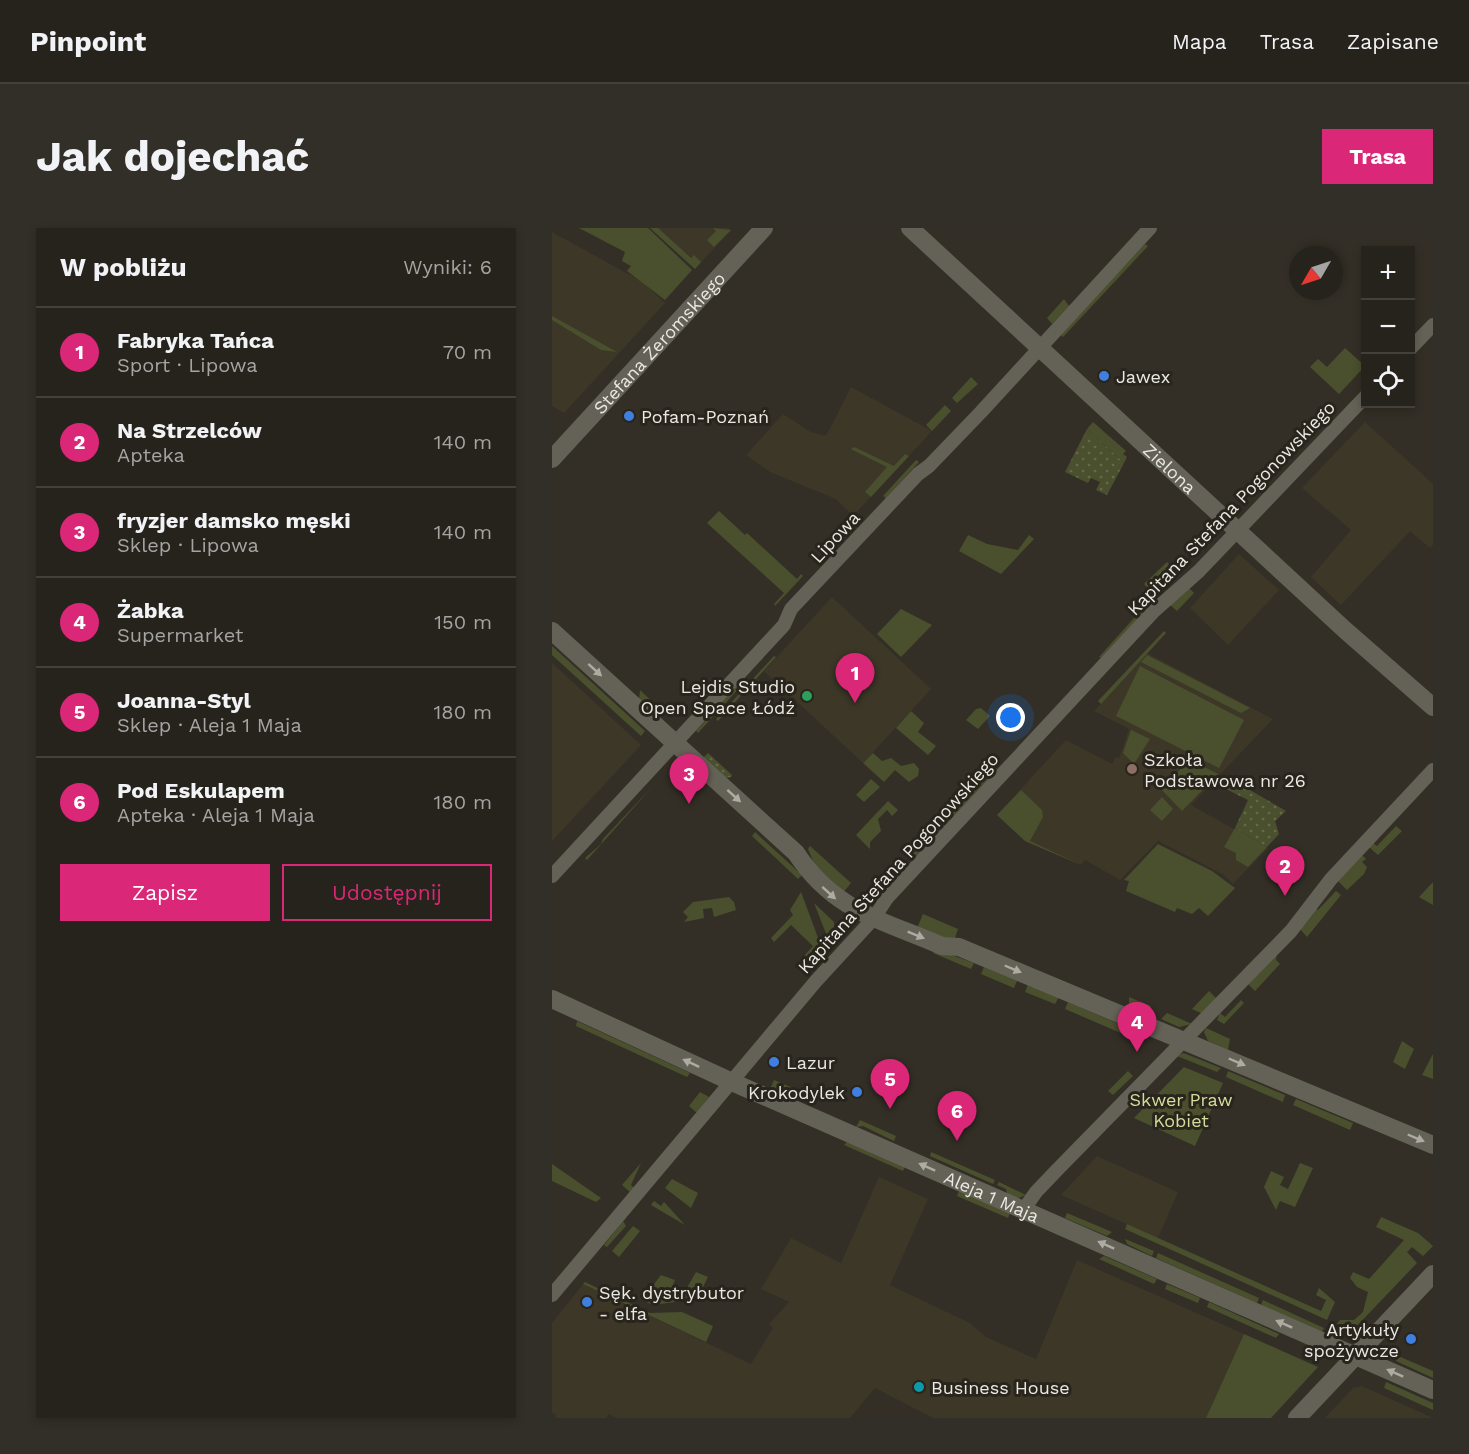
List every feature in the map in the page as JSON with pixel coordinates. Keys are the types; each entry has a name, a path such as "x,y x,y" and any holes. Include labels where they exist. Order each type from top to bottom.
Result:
{"street":[{"name":"Stefana Żeromskiego","path":"552,459 764,228"},
{"name":"Zielona","path":"910,228 1238,531 1433,707"},
{"name":"Lipowa","path":"552,876 784,625 792,609 810,589 918,474 929,466 971,423 1150,228"},
{"path":"1415,344 1433,325"},
{"name":"Kapitana Stefana Pogonowskiego","path":"552,1295 816,981 874,918 887,898 1154,611 1180,590 1238,531 1361,400"},
{"path":"552,631 796,853 813,878 837,899 874,918 942,946 959,947 1433,1145"},
{"path":"1024,1209 1036,1192 1291,931 1330,879 1433,770"},
{"name":"Aleja 1 Maja","path":"552,999 732,1082 1433,1390"},
{"path":"1297,1418 1433,1274"}],"shaded area":[{"path":"650,228 729,228 731,230 695,269"},
{"path":"552,232 641,281 665,303 564,413 552,406"},
{"path":"851,387 932,431 853,516 836,499 770,472 746,455 783,414 811,432 826,436"},
{"path":"1365,422 1433,484 1433,545 1430,548 1410,531 1341,605 1311,577 1351,530 1302,488"},
{"path":"1239,554 1279,590 1228,645 1190,608"},
{"path":"832,597 931,689 863,763 764,671"},
{"name":"Szkoła Podstawowa nr 26","path":"1147,653 1273,719 1191,805 1268,848 1233,884 1224,875 1158,841 1120,880 1085,860 1081,865 1025,841 997,815 1066,740 1112,764 1116,757 1119,758 1129,729 1094,711"},
{"path":"552,663 641,745 552,841"},
{"path":"1097,1156 1178,1192 1158,1238 1061,1195"},
{"path":"879,1177 928,1199 890,1285 970,1323 986,1337 1036,1359 1077,1260 1244,1334 1206,1418 933,1418 875,1388 850,1418 617,1418 608,1414 607,1418 555,1418 556,1415 552,1413 552,1323 583,1284 751,1364 773,1328 769,1324 789,1302 761,1289 791,1238 841,1263"},
{"path":"1362,1386 1433,1418 1325,1418 1353,1388"}],"green space":[{"path":"579,228 648,228 692,270 665,300 627,271 631,266 622,261 625,252"},
{"path":"650,228 658,228 691,258 694,255 701,262 695,269"},
{"path":"713,228 731,230 714,247 707,240 716,231"},
{"path":"1145,244 1148,246 1063,337 1060,334"},
{"path":"1064,299 1069,306 1052,324 1047,318"},
{"path":"552,316 617,352 601,350 552,320"},
{"path":"1345,348 1361,362 1361,370 1339,394 1310,367 1318,359 1327,367"},
{"path":"971,377 978,384 957,403 952,398"},
{"path":"945,405 951,411 932,431 926,425"},
{"path":"1093,422 1126,451 1123,454 1127,457 1124,463 1087,429"},
{"path":"1087,429 1124,463 1107,495 1096,490 1100,482 1091,478 1088,483 1065,472"},
{"path":"854,447 894,466 905,454 909,456 871,497 865,492 887,467 851,449"},
{"path":"916,460 919,462 886,498 883,496"},
{"path":"719,511 745,535 747,533 797,579 801,574 803,576 775,606 774,604 784,593 707,523"},
{"path":"968,535 987,544 1018,550 1029,535 1034,539 1001,574 959,551"},
{"path":"1167,562 1174,569 1147,597 1142,592 1147,587 1144,584"},
{"path":"1189,588 1194,593 1177,611 1169,604"},
{"path":"901,609 932,625 901,657 877,634"},
{"path":"1142,609 1145,611 1101,658 1099,657"},
{"path":"1164,631 1166,633 1101,704 1098,701"},
{"path":"552,646 645,731 641,736 552,655"},
{"path":"1147,655 1250,708 1241,713 1141,662"},
{"path":"774,656 776,657 718,721 716,719"},
{"path":"1140,666 1244,720 1219,768 1116,716"},
{"path":"740,683 742,685 698,733 696,731"},
{"path":"640,690 664,713 659,718 639,699"},
{"path":"981,708 990,716 978,729 966,720 976,709"},
{"path":"911,711 924,723 918,732 936,746 928,755 896,728"},
{"path":"1131,730 1150,739 1134,764 1123,753"},
{"path":"708,753 732,775 731,777 724,778 702,759"},
{"path":"873,753 882,761 891,758 901,766 914,763 919,769 918,776 909,782 895,770 884,782 863,763"},
{"path":"1189,759 1218,774 1182,811 1162,790"},
{"path":"994,766 997,769 954,816 951,813"},
{"path":"871,779 880,787 864,802 856,795"},
{"path":"1223,780 1238,787 1243,786 1286,811 1275,821 1279,834 1267,847 1235,828 1248,800 1218,785"},
{"path":"653,786 587,860 585,858 601,844 603,839"},
{"path":"1021,790 1042,810 1043,817 1030,841 1081,865 1025,841 997,815"},
{"path":"1162,797 1173,809 1162,821 1150,810"},
{"path":"888,801 898,810 892,816 887,810 878,819 881,831 870,842 870,849 856,835"},
{"path":"945,818 949,821 917,856 913,853"},
{"path":"1396,826 1402,831 1378,855 1369,847 1373,843 1377,846"},
{"path":"1235,828 1267,847 1248,867 1236,860 1236,853 1224,847"},
{"path":"755,832 802,875 798,879 752,836"},
{"path":"1158,844 1212,871 1235,888 1208,916 1199,908 1192,914 1177,908 1175,912 1126,891 1129,881 1124,880"},
{"path":"810,846 851,883 842,894 818,873 808,849"},
{"path":"1362,855 1366,859 1362,862 1367,867 1364,874 1347,890 1337,880"},
{"path":"1433,882 1433,905 1419,897"},
{"path":"1336,891 1341,895 1307,937 1300,929 1316,908 1318,910"},
{"path":"801,892 820,943 806,958 804,956 813,946 791,925 774,942 771,938 793,915 790,910"},
{"path":"729,897 734,902 736,910 714,917 712,908 703,909 704,918 684,922 688,917 683,912 693,902"},
{"path":"814,903 834,922 834,928 827,936"},
{"path":"923,914 958,929 955,938 942,939 917,928"},
{"path":"935,949 974,963 971,969 933,953"},
{"path":"1277,953 1276,960 1280,964 1255,991 1248,984"},
{"path":"984,967 1017,981 1014,988 981,974"},
{"path":"1028,984 1059,997 1055,1004 1025,992"},
{"path":"1209,991 1217,999 1203,1014 1192,1009"},
{"path":"1129,997 1151,1006 1150,1015 1129,1006"},
{"path":"1241,1000 1244,1003 1224,1024 1217,1020 1220,1013 1225,1017"},
{"path":"1068,1002 1142,1034 1140,1039 1137,1040 1065,1009"},
{"path":"1167,1013 1192,1024 1179,1027 1161,1019"},
{"path":"577,1021 690,1073 687,1077 576,1026"},
{"path":"1206,1028 1230,1039 1228,1050 1208,1041 1204,1032"},
{"path":"1402,1041 1414,1049 1405,1069 1393,1062"},
{"path":"1183,1053 1221,1068 1217,1072 1177,1056"},
{"path":"1433,1054 1433,1079 1422,1075"},
{"name":"Skwer Praw Kobiet","path":"1184,1067 1223,1083 1195,1146 1134,1118"},
{"path":"1128,1071 1133,1076 1113,1095 1108,1091"},
{"path":"1228,1071 1285,1095 1283,1102 1226,1077"},
{"path":"774,1080 800,1091 796,1099 770,1089"},
{"path":"700,1092 709,1097 697,1113 689,1106"},
{"path":"1296,1099 1353,1123 1350,1130 1293,1105"},
{"path":"860,1120 896,1136 894,1141 863,1126 856,1127"},
{"path":"848,1141 905,1167 903,1171 844,1145"},
{"path":"931,1152 995,1180 993,1184 930,1156"},
{"path":"641,1163 631,1185 635,1189 631,1193 622,1185"},
{"path":"1300,1163 1313,1168 1295,1207 1280,1201 1276,1210 1264,1187 1271,1171 1284,1177 1280,1185 1288,1189"},
{"path":"552,1164 601,1198 596,1202 552,1181"},
{"path":"672,1179 698,1193 691,1208 665,1188"},
{"path":"999,1182 1026,1195 1017,1199 1008,1197 1006,1189 997,1185"},
{"path":"959,1191 1010,1213 1008,1218 957,1196"},
{"path":"654,1201 661,1206 664,1202 685,1225 651,1205"},
{"path":"1067,1213 1112,1232 1107,1236 1065,1218"},
{"path":"1381,1217 1418,1233 1433,1246 1423,1256 1412,1247 1407,1252 1417,1263 1352,1331 1337,1324 1340,1320 1354,1320 1363,1312 1368,1292 1357,1287 1350,1278 1353,1272 1369,1279 1404,1240 1376,1227"},
{"path":"623,1221 626,1226 607,1247 604,1245"},
{"path":"1127,1224 1321,1311 1326,1300 1316,1295 1319,1288 1335,1302 1327,1320 1125,1229"},
{"path":"633,1226 640,1231 619,1257 612,1251"},
{"path":"1125,1239 1154,1251 1152,1256 1127,1244"},
{"path":"1158,1253 1259,1298 1257,1303 1156,1258"},
{"path":"1104,1256 1157,1279 1154,1284 1099,1259"},
{"path":"696,1272 708,1277 697,1299 653,1305 642,1300 661,1275 675,1280 672,1287 684,1293"},
{"path":"585,1282 650,1313 682,1312 713,1326 706,1342 583,1284"},
{"path":"1167,1284 1200,1298 1198,1303 1165,1289"},
{"path":"1263,1300 1324,1328 1322,1332 1261,1305"},
{"path":"1209,1302 1279,1334 1276,1338 1207,1307"},
{"path":"1244,1334 1318,1367 1271,1418 1206,1418"},
{"path":"1398,1356 1433,1371 1433,1378 1396,1361"},
{"path":"1386,1382 1433,1403 1433,1410 1384,1388"}],"place":[{"name":"Jawex","path":"1104,376"},
{"name":"Pofam-Poznań","path":"629,416"},
{"name":"Lejdis Studio Open Space Łódź","path":"807,696"},
{"name":"Fabryka Tańca","path":"855,703"},
{"name":"Szkoła Podstawowa nr 26","path":"1132,769"},
{"name":"fryzjer damsko męski","path":"689,804"},
{"name":"Na Strzelców","path":"1285,896"},
{"name":"Żabka","path":"1137,1052"},
{"name":"Lazur","path":"774,1062"},
{"name":"Krokodylek","path":"857,1092"},
{"name":"Joanna-Styl","path":"890,1109"},
{"name":"Pod Eskulapem","path":"957,1141"},
{"name":"Sęk. dystrybutor - elfa","path":"587,1302"},
{"name":"Artykuły spożywcze","path":"1411,1339"},
{"name":"Business House","path":"919,1387"}]}
